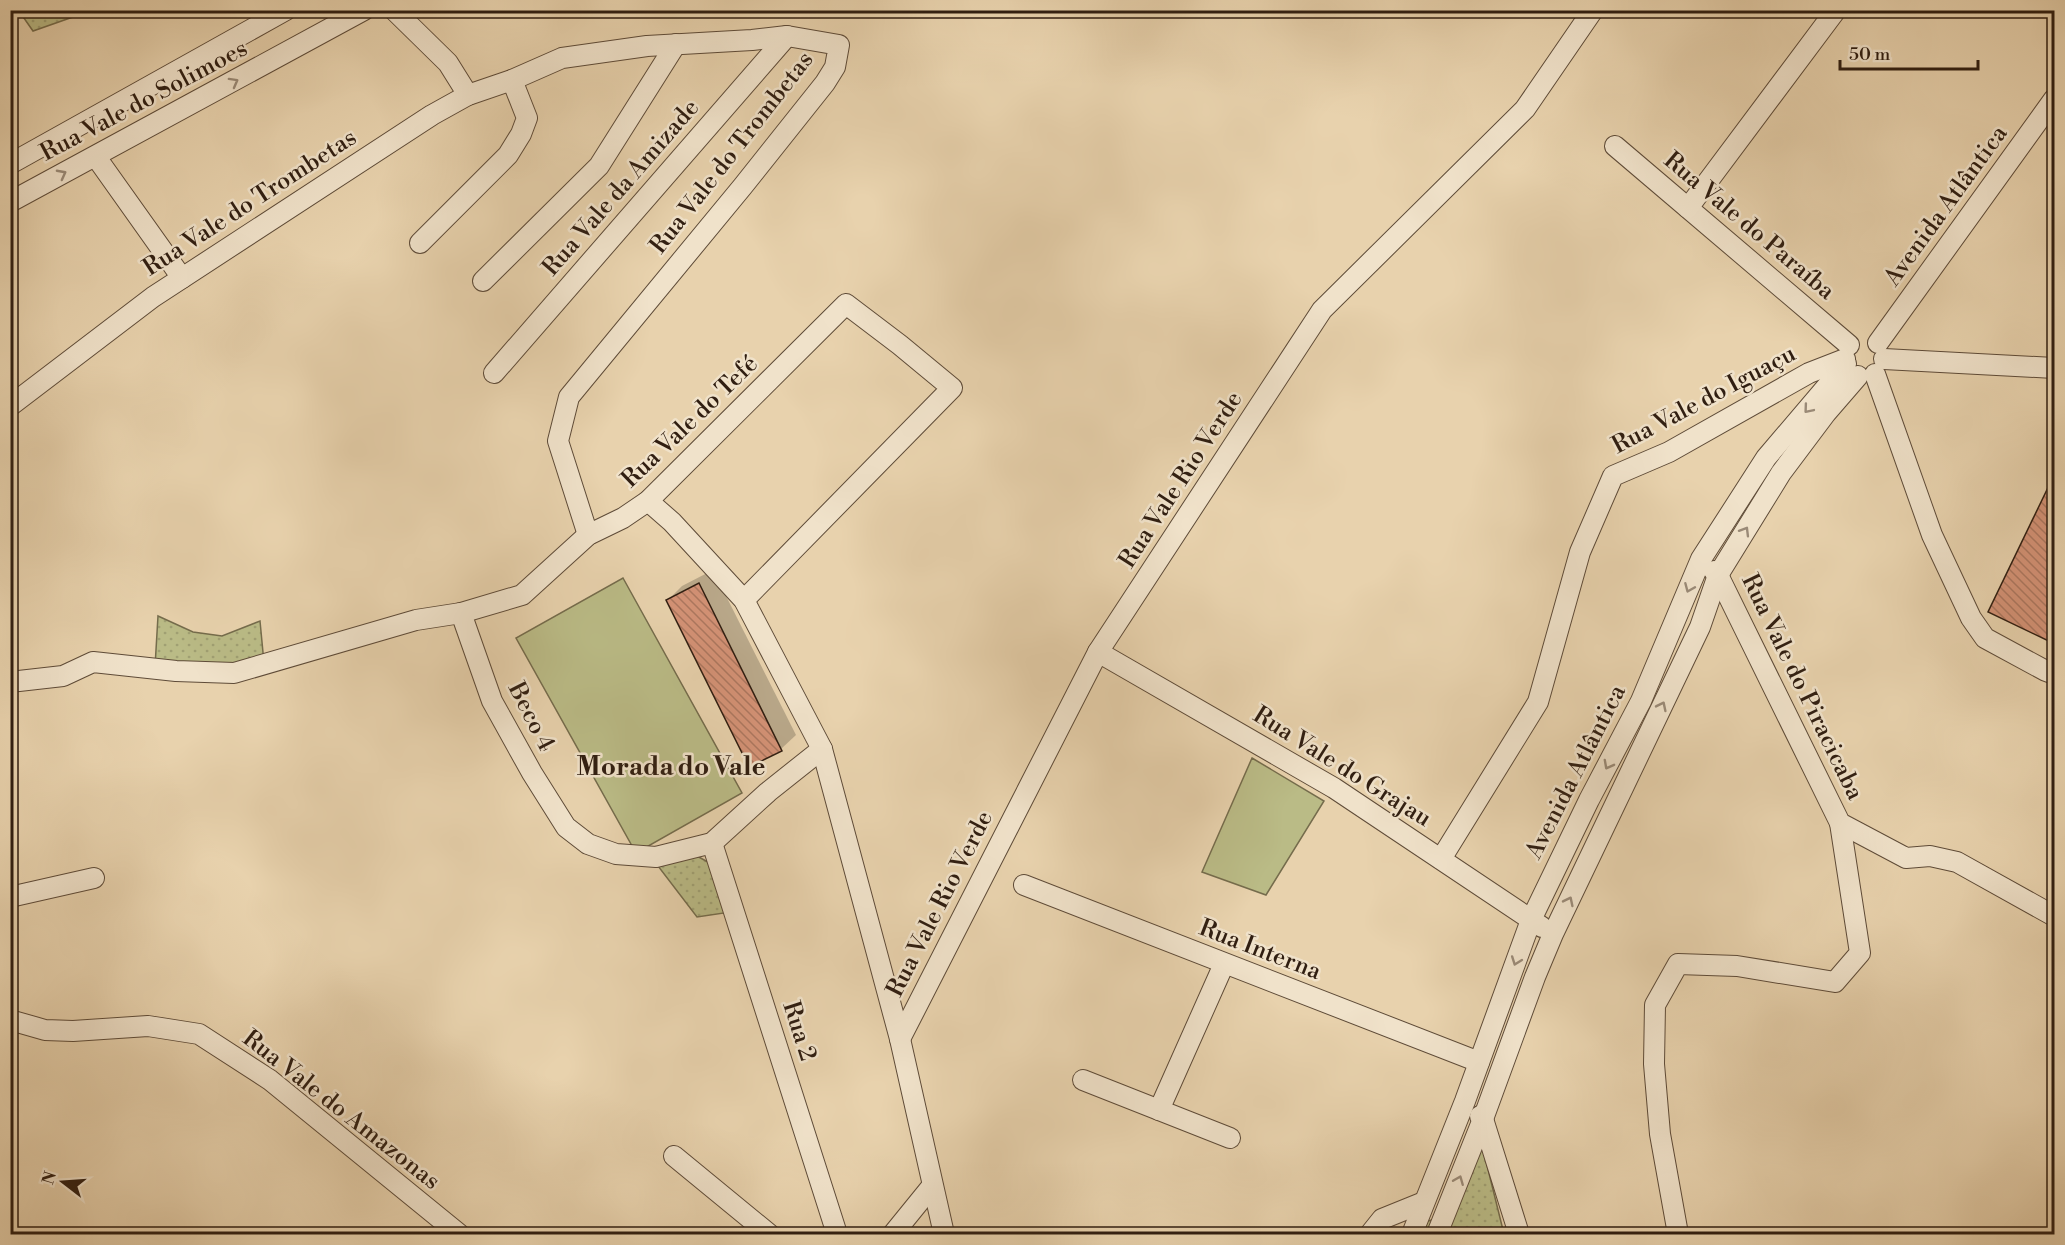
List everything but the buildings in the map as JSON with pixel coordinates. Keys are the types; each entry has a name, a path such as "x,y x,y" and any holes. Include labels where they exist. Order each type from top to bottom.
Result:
{"street":[{"path":"10,164 286,10"},
{"name":"Rua Vale do Solimoes","path":"10,202 364,10"},
{"path":"394,10 448,63 468,95"},
{"name":"Rua Vale Rio Verde","path":"900,1039 1098,652 1322,310 1525,109 1593,10"},
{"path":"1688,208 1836,10"},
{"name":"Rua Vale do Trombetas","path":"10,406 153,297 432,115 468,95 512,80 562,58 647,46 787,36 839,45 835,67 825,83 568,397 558,441 588,535"},
{"name":"Rua Vale da Amizade","path":"494,373 787,36"},
{"path":"483,281 599,166 676,44"},
{"path":"420,243 508,155 521,134 527,118 512,80"},
{"name":"Avenida Atlântica","path":"1437,1234 1553,934 1700,627 1718,575 1780,473 1827,413 1862,360 2055,99"},
{"name":"Rua Vale do Paraíba","path":"1615,146 1862,360"},
{"path":"96,156 182,278"},
{"name":"Rua Vale do Tefé","path":"10,682 63,676 93,662 176,671 234,673 416,620 461,613 522,595 588,535 623,518 648,501 846,304 952,388 744,600"},
{"path":"2055,368 1862,360 1932,535 1971,618 1985,638 2046,672 2055,674"},
{"name":"Avenida Atlântica","path":"1412,1234 1465,1101 1531,920 1589,800 1641,701 1701,559 1766,458 1862,360"},
{"name":"Rua Vale do Iguaçu","path":"1441,860 1538,702 1580,552 1613,476 1669,452 1809,373 1862,360"},
{"path":"648,501 672,522 744,600 822,749 900,1039 944,1234"},
{"name":"Rua Vale do Piracicaba","path":"1701,559 1718,575 1840,823 1906,858 1930,856 1957,862 2055,916"},
{"name":"Beco 4","path":"461,613 492,701 532,773 566,827 588,844 616,854 656,856 712,843"},
{"name":"Rua Vale do Grajau","path":"1098,652 1334,788 1553,934"},
{"path":"712,843 768,792 822,749"},
{"path":"1678,1234 1660,1134 1654,1064 1656,1005 1678,964 1737,966 1835,982 1860,953 1840,823"},
{"name":"Rua 2","path":"712,843 837,1234"},
{"path":"10,897 94,878"},
{"name":"Rua Interna","path":"1024,885 1479,1062"},
{"path":"1159,1110 1224,964"},
{"name":"Rua Vale do Amazonas","path":"10,1020 45,1030 73,1031 148,1026 199,1034 270,1080 459,1234"},
{"path":"1083,1080 1230,1138"},
{"path":"1465,1101 1483,1119 1519,1234"},
{"path":"674,1156 769,1234"},
{"path":"894,1234 932,1186"},
{"path":"1370,1234 1382,1219 1424,1202"}],"green space":[{"path":"19,11 90,11 33,31"},
{"path":"623,578 742,793 636,853 516,638"},
{"path":"158,616 193,632 222,636 260,621 264,663 155,667"},
{"path":"1252,758 1324,801 1266,895 1202,872"},
{"path":"697,856 715,866 731,912 697,917 658,866"},
{"path":"1479,1133 1504,1234 1397,1234 1410,1225 1445,1217"}],"district":[{"name":"Morada do Vale","path":"671,767"}]}
